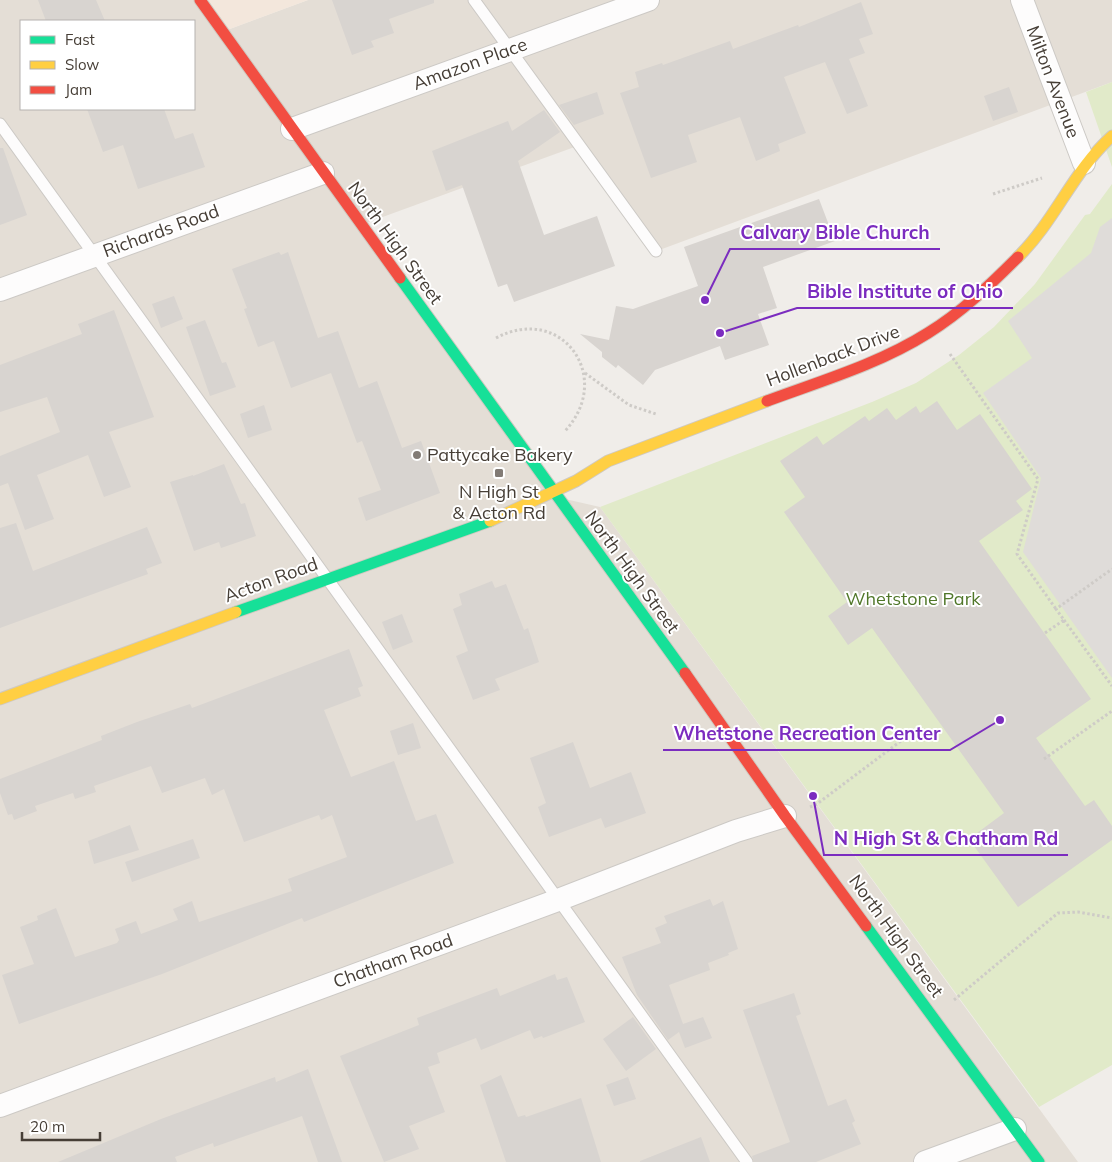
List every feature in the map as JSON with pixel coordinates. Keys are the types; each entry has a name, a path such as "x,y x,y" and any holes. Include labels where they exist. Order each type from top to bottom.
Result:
{"main road":[{"name":"North High Street","path":"200,0 706,702 785,816 933,1015 1039,1162"},
{"name":"Hollenback Drive","path":"554,493 608,461 875,361 908,346 940,327 980,295 1029,246 1067,193 1084,163 1112,136"},
{"name":"Acton Road","path":"0,699 327,578 384,560 509,514 554,493"}],"street":[{"name":"Amazon Place","path":"292,129 648,0"},
{"name":"Milton Avenue","path":"1022,0 1084,163"},
{"name":"Richards Road","path":"0,290 323,172"},
{"name":"Chatham Road","path":"0,1106 558,900 736,831 785,816"},
{"path":"925,1162 1015,1129"}],"lane":[{"path":"474,0 656,251"},
{"path":"0,124 747,1162"}],"path":[{"path":"993,194 1044,178 1049,180"},
{"path":"496,338 522,329 549,332 568,344 581,362 584,372 585,394 582,405 566,430"},
{"path":"950,354 1038,480 1017,554 1112,686"},
{"path":"584,372 630,405 658,414"},
{"path":"1056,609 1112,569"},
{"path":"1045,633 1064,620"},
{"path":"1044,759 1112,711"},
{"path":"785,816 817,804 922,724"},
{"path":"933,1015 968,989 1058,913 1078,912 1112,918"}],"shaded area":[{"path":"0,0 196,0 219,33 308,0 1112,0 1112,82 654,252 580,145 358,226 552,496 600,507 1078,1162 0,1162"},
{"path":"196,0 308,0 219,33"},
{"path":"1112,218 1112,678 1023,552 1041,478 983,393 1032,358 1008,321 1091,253 1100,227"}],"green space":[{"path":"1112,82 1112,167 1086,92"},
{"name":"Whetstone Park","path":"1112,184 1112,1065 1039,1107 600,507 872,402 916,383 959,355 994,327 1035,284 1085,215 1090,214"}],"building":[{"path":"38,0 96,0 105,20 46,20"},
{"path":"332,0 434,0 434,3 389,19 394,33 371,41 374,47 352,55"},
{"path":"861,2 873,34 859,39 865,53 849,59 868,106 847,114 825,62 784,77 806,133 778,144 780,151 756,161 740,117 688,135 697,162 651,178 620,93 639,87 635,72 662,63 663,65 730,41 733,49 798,25 799,27"},
{"path":"1009,87 1018,112 993,121 984,96"},
{"path":"597,92 604,114 574,125 559,105"},
{"path":"87,110 164,110 175,139 193,133 205,167 138,189 123,145 103,152"},
{"path":"544,110 560,132 518,161 544,235 597,216 615,266 514,302 507,284 498,287 462,185 446,191 432,151 508,121 512,131"},
{"path":"0,148 3,148 27,215 0,225"},
{"path":"819,199 835,241 763,267 777,308 758,314 769,345 725,360 720,346 655,370 643,385 618,365 616,368 602,357 602,352 580,334 609,340 616,306 633,309 698,286 684,247"},
{"path":"279,252 281,255 288,252 318,338 338,331 359,388 377,381 402,448 421,441 440,493 366,521 358,498 381,490 362,441 357,443 331,373 291,388 274,341 258,347 244,309 247,308 232,269"},
{"path":"174,296 183,319 161,328 152,304"},
{"path":"114,310 154,417 109,432 131,487 104,497 88,455 37,475 54,519 25,530 8,483 0,486 0,456 60,432 47,397 0,412 0,365 82,334 78,324"},
{"path":"205,320 222,363 226,362 236,387 210,396 186,327"},
{"path":"937,401 957,430 980,414 1032,489 1016,501 1023,510 979,541 1091,699 1036,738 1085,806 1094,800 1112,826 1112,840 1018,907 969,839 1004,813 872,628 848,645 828,616 847,602 784,512 805,497 780,461 817,436 823,445 865,416 869,421 887,408 896,420 916,406 920,413"},
{"path":"264,405 272,430 248,438 240,414"},
{"path":"224,464 241,504 245,503 256,536 221,548 219,542 194,551 170,482 193,476"},
{"path":"16,523 33,571 147,527 162,563 146,569 148,574 0,628 0,528"},
{"path":"492,581 495,588 506,584 524,630 528,628 539,662 495,679 500,690 473,700 456,656 468,651 453,609 462,605 459,594"},
{"path":"402,614 413,642 393,650 382,622"},
{"path":"349,649 363,686 358,688 361,696 324,710 351,777 394,761 416,821 436,814 454,863 304,922 302,918 162,974 19,1024 2,975 34,964 20,927 38,920 37,916 56,908 75,957 117,943 119,940 115,929 136,921 141,934 178,920 173,909 192,901 199,922 292,891 288,879 347,857 332,815 321,820 319,815 244,842 224,789 212,795 205,778 162,793 151,766 94,786 96,792 75,799 73,793 35,806 37,811 14,820 12,814 8,815 0,793 0,779 102,740 101,736 137,722 190,704 192,708"},
{"path":"413,723 421,748 398,755 390,731"},
{"path":"573,742 590,788 631,772 646,813 605,828 601,818 549,837 538,807 546,803 530,758"},
{"path":"130,825 139,850 94,864 88,841"},
{"path":"193,839 200,858 132,882 125,862"},
{"path":"710,899 713,906 723,901 738,949 728,953 729,955 708,963 710,970 669,985 683,1024 703,1017 712,1038 685,1048 679,1032 668,1040 637,995 622,957 661,943 655,928 667,923 664,916"},
{"path":"555,974 557,980 567,977 585,1022 543,1038 542,1036 534,1039 530,1030 481,1050 476,1038 437,1053 440,1063 428,1067 445,1112 409,1126 419,1149 384,1162 340,1056 419,1025 417,1018 497,988 500,996"},
{"path":"794,993 801,1014 796,1016 828,1106 846,1099 855,1121 852,1123 861,1144 816,1162 754,1162 752,1156 790,1142 743,1010"},
{"path":"633,1017 656,1049 626,1071 603,1039"},
{"path":"308,1069 342,1162 318,1162 302,1116 214,1147 213,1143 175,1157 177,1162 58,1162 161,1119 275,1077 276,1082"},
{"path":"501,1075 518,1117 525,1115 526,1117 581,1098 601,1162 506,1162 480,1085"},
{"path":"628,1077 636,1099 614,1106 606,1085"},
{"path":"701,1137 710,1162 640,1162 640,1161"}],"traffic: fast":[{"path":"400,278 685,673"},
{"path":"236,612 490,521"},
{"path":"866,926 1039,1162"}],"traffic: slow":[{"path":"1018,257 1043,228 1086,165 1112,136"},
{"path":"490,521 576,481 608,461 767,401"},
{"path":"0,699 236,612"}],"traffic: jam":[{"path":"200,0 400,278"},
{"path":"767,401 870,363 909,344 940,325 964,307 1018,257"},
{"path":"685,673 785,816 866,926"}],"place":[{"name":"Calvary Bible Church","path":"705,300"},
{"name":"Bible Institute of Ohio","path":"720,333"},
{"name":"Pattycake Bakery","path":"417,455"},
{"name":"N High St & Acton Rd","path":"499,473"},
{"name":"Whetstone Recreation Center","path":"1000,720"},
{"name":"N High St & Chatham Rd","path":"813,796"}]}
